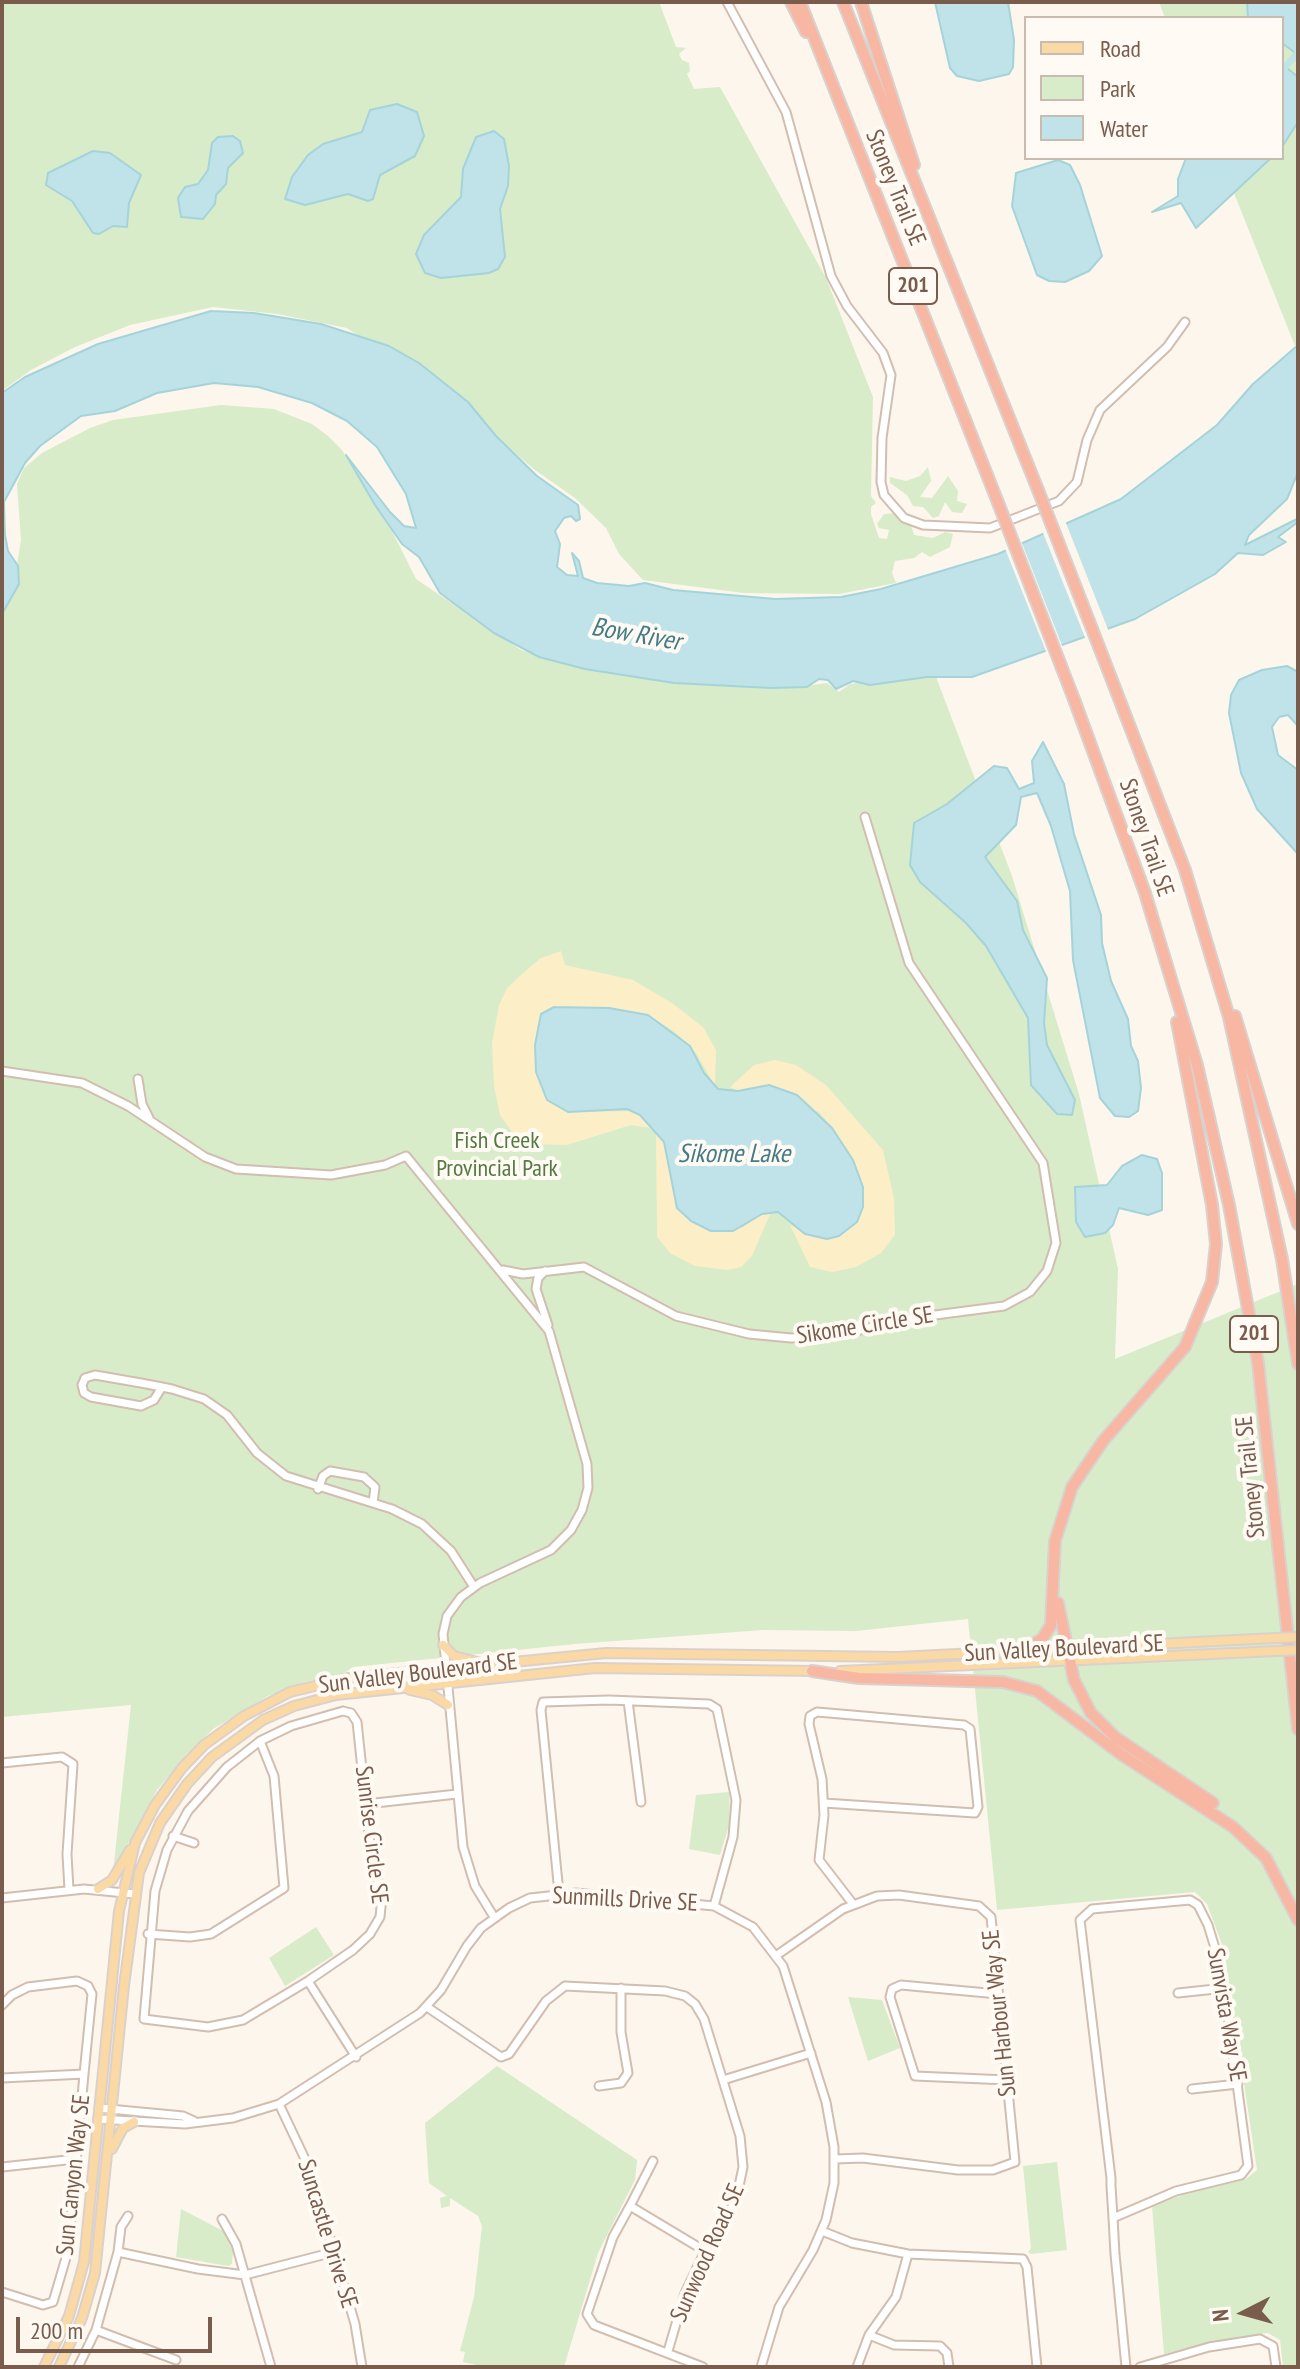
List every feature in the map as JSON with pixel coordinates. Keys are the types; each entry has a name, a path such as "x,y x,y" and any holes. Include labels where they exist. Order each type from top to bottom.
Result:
{"highway":[{"path":"791,2 828,72"},
{"name":"Stoney Trail SE","path":"800,2 997,500 1128,844 1208,1110 1246,1288 1264,1413 1298,1729"},
{"name":"Stoney Trail SE","path":"843,2 1038,490 1206,932 1256,1129 1282,1259 1298,1364"},
{"path":"861,2 931,224"},
{"path":"1206,932 1298,1224"},
{"path":"1021,1652 1039,1641 1050,1627 1058,1525 1076,1479 1103,1441 1185,1347 1212,1282 1216,1244 1212,1205 1161,948"},
{"path":"1053,1577 1079,1695 1104,1727 1218,1807 1266,1858 1298,1920"},
{"path":"812,1671 859,1678 997,1681 1032,1689 1122,1755 1217,1814 1266,1858"}],"main road":[{"name":"Sun Valley Boulevard SE","path":"44,2367 69,2316 84,2262 121,1892 135,1843 155,1805 182,1768 217,1734 252,1711 290,1692 322,1684 606,1653 838,1658 1298,1637"},
{"path":"443,1645 456,1657 494,1665"},
{"name":"Sun Valley Boulevard SE","path":"59,2367 92,2287 135,1894 144,1859 160,1823 187,1784 222,1747 263,1720 294,1706 336,1695 615,1667 812,1671 1298,1650"},
{"path":"397,1688 432,1695 448,1705"},
{"path":"98,1889 115,1875 135,1843"},
{"path":"108,2157 123,2128 134,2122"}],"street":[{"path":"727,2 786,112 831,276 847,306 883,353 891,375 882,455 884,495 904,518 923,525 974,530 990,528 1059,501 1077,482 1087,440 1100,410 1167,347 1185,322"},
{"name":"Sikome Circle SE","path":"501,1269 522,1274 584,1267 676,1316 749,1334 791,1338 832,1336 920,1317 1004,1306 1030,1292 1047,1271 1056,1243 1043,1163 909,963 865,817"},
{"path":"2,1071 82,1083 216,1163 252,1172 331,1175 385,1165 406,1156 549,1331"},
{"path":"138,1079 142,1104 153,1123"},
{"path":"494,1917 481,1900 470,1873 460,1831 444,1670 444,1626 451,1610 474,1587 551,1550 571,1530 584,1504 588,1483 587,1460 536,1289 538,1278 548,1269"},
{"path":"162,1387 153,1402 138,1406 91,1397 84,1393 82,1385 85,1378 93,1375 162,1387 212,1404 233,1422 267,1463 290,1479 413,1518 434,1533 456,1558 474,1587"},
{"path":"318,1489 322,1478 330,1471 364,1477 375,1487 373,1503"},
{"path":"559,1893 541,1706 552,1700 712,1704 717,1709 736,1809 733,1837 714,1906"},
{"path":"628,1701 641,1802"},
{"name":"Sunrise Circle SE","path":"351,1713 357,1722 371,1854 382,1897 380,1917 353,1950 251,2015 225,2025 150,2023 144,2019 142,2012 148,1934 158,1877 173,1836 207,1787 260,1741 302,1722 351,1713"},
{"path":"824,1803 975,1813 978,1807 970,1729 908,1720 812,1714 808,1722 822,1779 824,1803 819,1860 853,1904"},
{"path":"148,1934 190,1937 211,1934 284,1888 274,1776 260,1741"},
{"path":"2,1763 62,1757 73,1764 67,1854 69,1890"},
{"path":"366,1804 457,1794"},
{"path":"173,1836 194,1843"},
{"path":"2,1898 98,1889 135,1894"},
{"name":"Sunmills Drive SE","path":"98,2119 196,2122 233,2118 279,2104 356,2057 427,2007 471,1939 494,1917 530,1898 559,1893 693,1901 714,1906 753,1927 777,1955 788,1977 830,2118 835,2159 832,2194 822,2231 779,2307 761,2367"},
{"name":"Sun Harbour Way SE","path":"777,1955 853,1904 899,1895 986,1909 991,1917 1016,2157 1011,2167 958,2170 863,2158 835,2159"},
{"name":"Sunvista Way SE","path":"1113,2218 1176,2191 1244,2172 1248,2163 1225,1988 1211,1933 1193,1901 1092,1909 1081,1917 1126,2367"},
{"path":"2,2005 12,1995 28,1987 77,1981 88,1986 92,1994 84,2074"},
{"path":"308,1981 356,2057"},
{"name":"Sunwood Road SE","path":"427,2007 501,2057 509,2054 538,2010 561,1988 573,1985 665,1991 691,1999 704,2019 723,2080 740,2136 743,2167 736,2200 705,2251 685,2293 668,2351"},
{"path":"998,1994 901,1985 892,1989 890,1997 915,2076 1007,2080"},
{"path":"599,2086 621,2083 628,2073 621,2032 621,1988"},
{"path":"1178,1993 1225,1988"},
{"path":"723,2080 811,2053"},
{"name":"Sun Canyon Way SE","path":"2,2078 84,2074 68,2251 53,2302 43,2305 2,2292"},
{"path":"1192,2089 1238,2084"},
{"name":"Suncastle Drive SE","path":"279,2104 305,2159 356,2329 362,2367"},
{"name":"Sunmills Drive SE","path":"99,2108 183,2116 196,2122"},
{"path":"2,2167 76,2159"},
{"path":"653,2161 613,2237 587,2317 594,2325 703,2367"},
{"path":"630,2206 705,2251"},
{"path":"78,2367 96,2330 118,2252 121,2227 128,2216"},
{"path":"222,2219 236,2244 271,2367"},
{"path":"822,2231 852,2243 908,2254 1023,2259 1027,2267 1037,2367"},
{"path":"118,2252 198,2269 245,2275 334,2252"},
{"path":"857,2367 869,2335 896,2297 908,2254"},
{"path":"96,2330 176,2360"},
{"path":"869,2335 894,2345 940,2346 947,2353 949,2367"},
{"path":"1140,2367 1209,2347 1260,2339 1273,2346 1276,2367"}],"green space":[{"path":"2,2 659,2 676,47 686,48 679,54 682,60 689,63 690,71 687,74 694,89 720,87 826,278 873,397 871,496 876,503 871,507 871,514 879,538 887,539 889,530 879,528 877,524 884,514 896,513 911,525 914,535 933,538 945,532 953,534 950,547 930,557 922,552 914,558 895,561 892,573 896,583 839,594 744,593 643,580 619,554 606,528 575,498 535,470 467,413 347,328 277,314 213,307 130,325 75,347 31,370 2,391"},
{"path":"1159,2 1298,2 1298,343 1295,346 1221,160 1284,160 1284,16 1164,16"},
{"name":"Fish Creek Provincial Park","path":"221,405 274,409 312,424 328,436 342,450 392,531 416,579 521,650 551,660 813,685 827,683 839,692 850,684 908,676 936,677 1012,876 1079,1094 1118,1269 1115,1359 1298,1284 1298,2367 1283,2367 1280,2340 1268,2333 1164,2354 1152,2206 1191,2192 1246,2179 1257,2170 1224,1950 1207,1904 1195,1892 997,1910 968,1619 856,1631 763,1630 575,1644 353,1667 343,1674 305,1682 268,1696 213,1729 157,1790 113,1872 131,1705 2,1717 2,606 15,577 21,540 17,484 24,468 42,453 90,428 113,420"},
{"path":"928,467 931,481 920,497 932,498 948,476 958,491 957,501 967,504 962,513 952,512 945,502 939,516 933,518 923,507 913,506 907,495 890,483 890,477 906,481 920,476"},
{"path":"729,1792 730,1822 720,1855 689,1849 696,1795"},
{"path":"316,1927 334,1955 285,1986 269,1958"},
{"path":"848,1997 882,2000 900,2048 868,2061"},
{"path":"497,2066 637,2160 635,2180 598,2253 564,2367 485,2367 463,2362 465,2352 460,2351 474,2297 482,2226 478,2216 450,2198 450,2206 441,2208 440,2198 447,2196 429,2183 425,2123"},
{"path":"1057,2162 1067,2250 1031,2254 1028,2252 1031,2248 1023,2166"},
{"path":"181,2209 225,2232 233,2252 232,2264 228,2266 176,2257"}],"sand":[{"path":"561,951 565,965 633,980 672,1003 703,1027 716,1050 715,1086 696,1053 675,1032 648,1015 609,1008 554,1007 538,1023 535,1045 536,1072 547,1100 568,1112 635,1111 651,1128 631,1125 567,1145 529,1144 514,1135 500,1115 494,1086 492,1043 499,1005 507,988 522,974 541,958"},
{"path":"775,1060 796,1065 826,1085 883,1150 894,1199 895,1235 881,1253 856,1267 832,1272 810,1267 790,1225 800,1230 864,1202 859,1173 832,1128 819,1112 753,1089 738,1091 730,1087 754,1065"},
{"path":"656,1132 664,1142 675,1201 742,1228 762,1214 771,1212 752,1256 741,1267 728,1270 695,1266 670,1253 657,1237"}],"water":[{"path":"935,2 1008,2 1014,40 1013,67 1009,74 979,81 957,76 950,68"},
{"path":"1247,2 1298,2 1298,55 1284,44 1284,16 1248,16"},
{"path":"1284,66 1298,77 1298,122 1284,144"},
{"path":"397,104 417,112 424,136 415,156 380,175 373,199 368,201 348,194 305,205 285,199 292,177 308,155 323,144 362,132 370,110"},
{"path":"494,131 504,139 509,166 508,186 500,209 505,257 498,269 489,273 441,278 425,273 416,254 424,235 461,197 463,169 476,137"},
{"path":"233,136 240,141 243,153 228,168 226,184 216,195 215,204 203,219 181,217 178,198 185,187 198,184 208,170 212,143 218,137"},
{"path":"93,151 110,153 141,175 129,203 127,227 113,226 99,234 93,233 72,201 46,185 48,173"},
{"path":"1058,160 1070,165 1080,185 1102,256 1089,271 1065,282 1049,281 1037,275 1012,206 1016,173"},
{"path":"1185,160 1269,160 1196,228 1181,203 1152,212 1178,196 1178,179"},
{"name":"Bow River","path":"211,311 254,313 321,324 389,346 419,363 468,402 496,436 537,476 578,505 580,519 576,521 571,516 564,518 555,531 560,544 557,567 567,575 578,576 572,553 579,561 583,578 597,583 629,586 645,583 673,590 775,599 841,597 881,589 998,554 1121,499 1217,425 1253,384 1298,345 1298,472 1287,499 1249,535 1245,545 1297,519 1298,522 1278,537 1286,542 1263,555 1238,553 1215,574 1135,619 972,677 927,677 870,685 853,681 836,689 828,680 819,679 807,687 771,688 674,683 585,669 539,657 494,633 440,593 419,557 402,544 375,505 346,455 390,512 404,526 416,528 406,494 377,447 347,421 312,403 258,387 214,383 157,393 115,411 81,416 40,446 25,463 4,502 5,535 8,551 18,566 19,584 2,614 2,393 25,377 98,344"},
{"path":"1287,666 1298,672 1298,726 1288,715 1279,717 1272,727 1278,755 1298,770 1298,854 1257,809 1241,773 1229,713 1231,695 1239,680 1262,670"},
{"path":"1043,742 1064,784 1074,834 1101,915 1102,943 1111,981 1128,1019 1131,1046 1138,1061 1141,1088 1138,1111 1129,1117 1115,1116 1100,1098 1073,960 1070,891 1051,826 1037,793 1021,797 1016,825 985,857 1017,901 1023,930 1047,978 1044,1023 1047,1045 1075,1100 1072,1115 1057,1114 1031,1085 1028,1018 986,946 966,923 920,882 910,865 914,823 947,804 994,766 1007,768 1019,789 1034,783 1032,761"},
{"name":"Sikome Lake","path":"554,1007 609,1008 648,1015 690,1046 704,1073 718,1089 738,1091 769,1085 797,1095 832,1128 853,1160 863,1187 863,1207 857,1222 839,1236 827,1239 805,1234 778,1212 762,1214 733,1231 711,1231 691,1221 677,1208 664,1142 640,1115 627,1109 568,1112 547,1100 536,1072 535,1045 541,1014"},
{"path":"1142,1155 1157,1159 1162,1173 1162,1210 1148,1215 1119,1208 1113,1225 1105,1233 1085,1237 1076,1222 1075,1187 1107,1185 1122,1166"}],"pier":[{"path":"1064,518 1109,632 1086,640 1041,528"},
{"path":"1020,538 1063,648 1047,654 1004,546"}],"waterway":[{"path":"1285,67 1297,54"}]}
